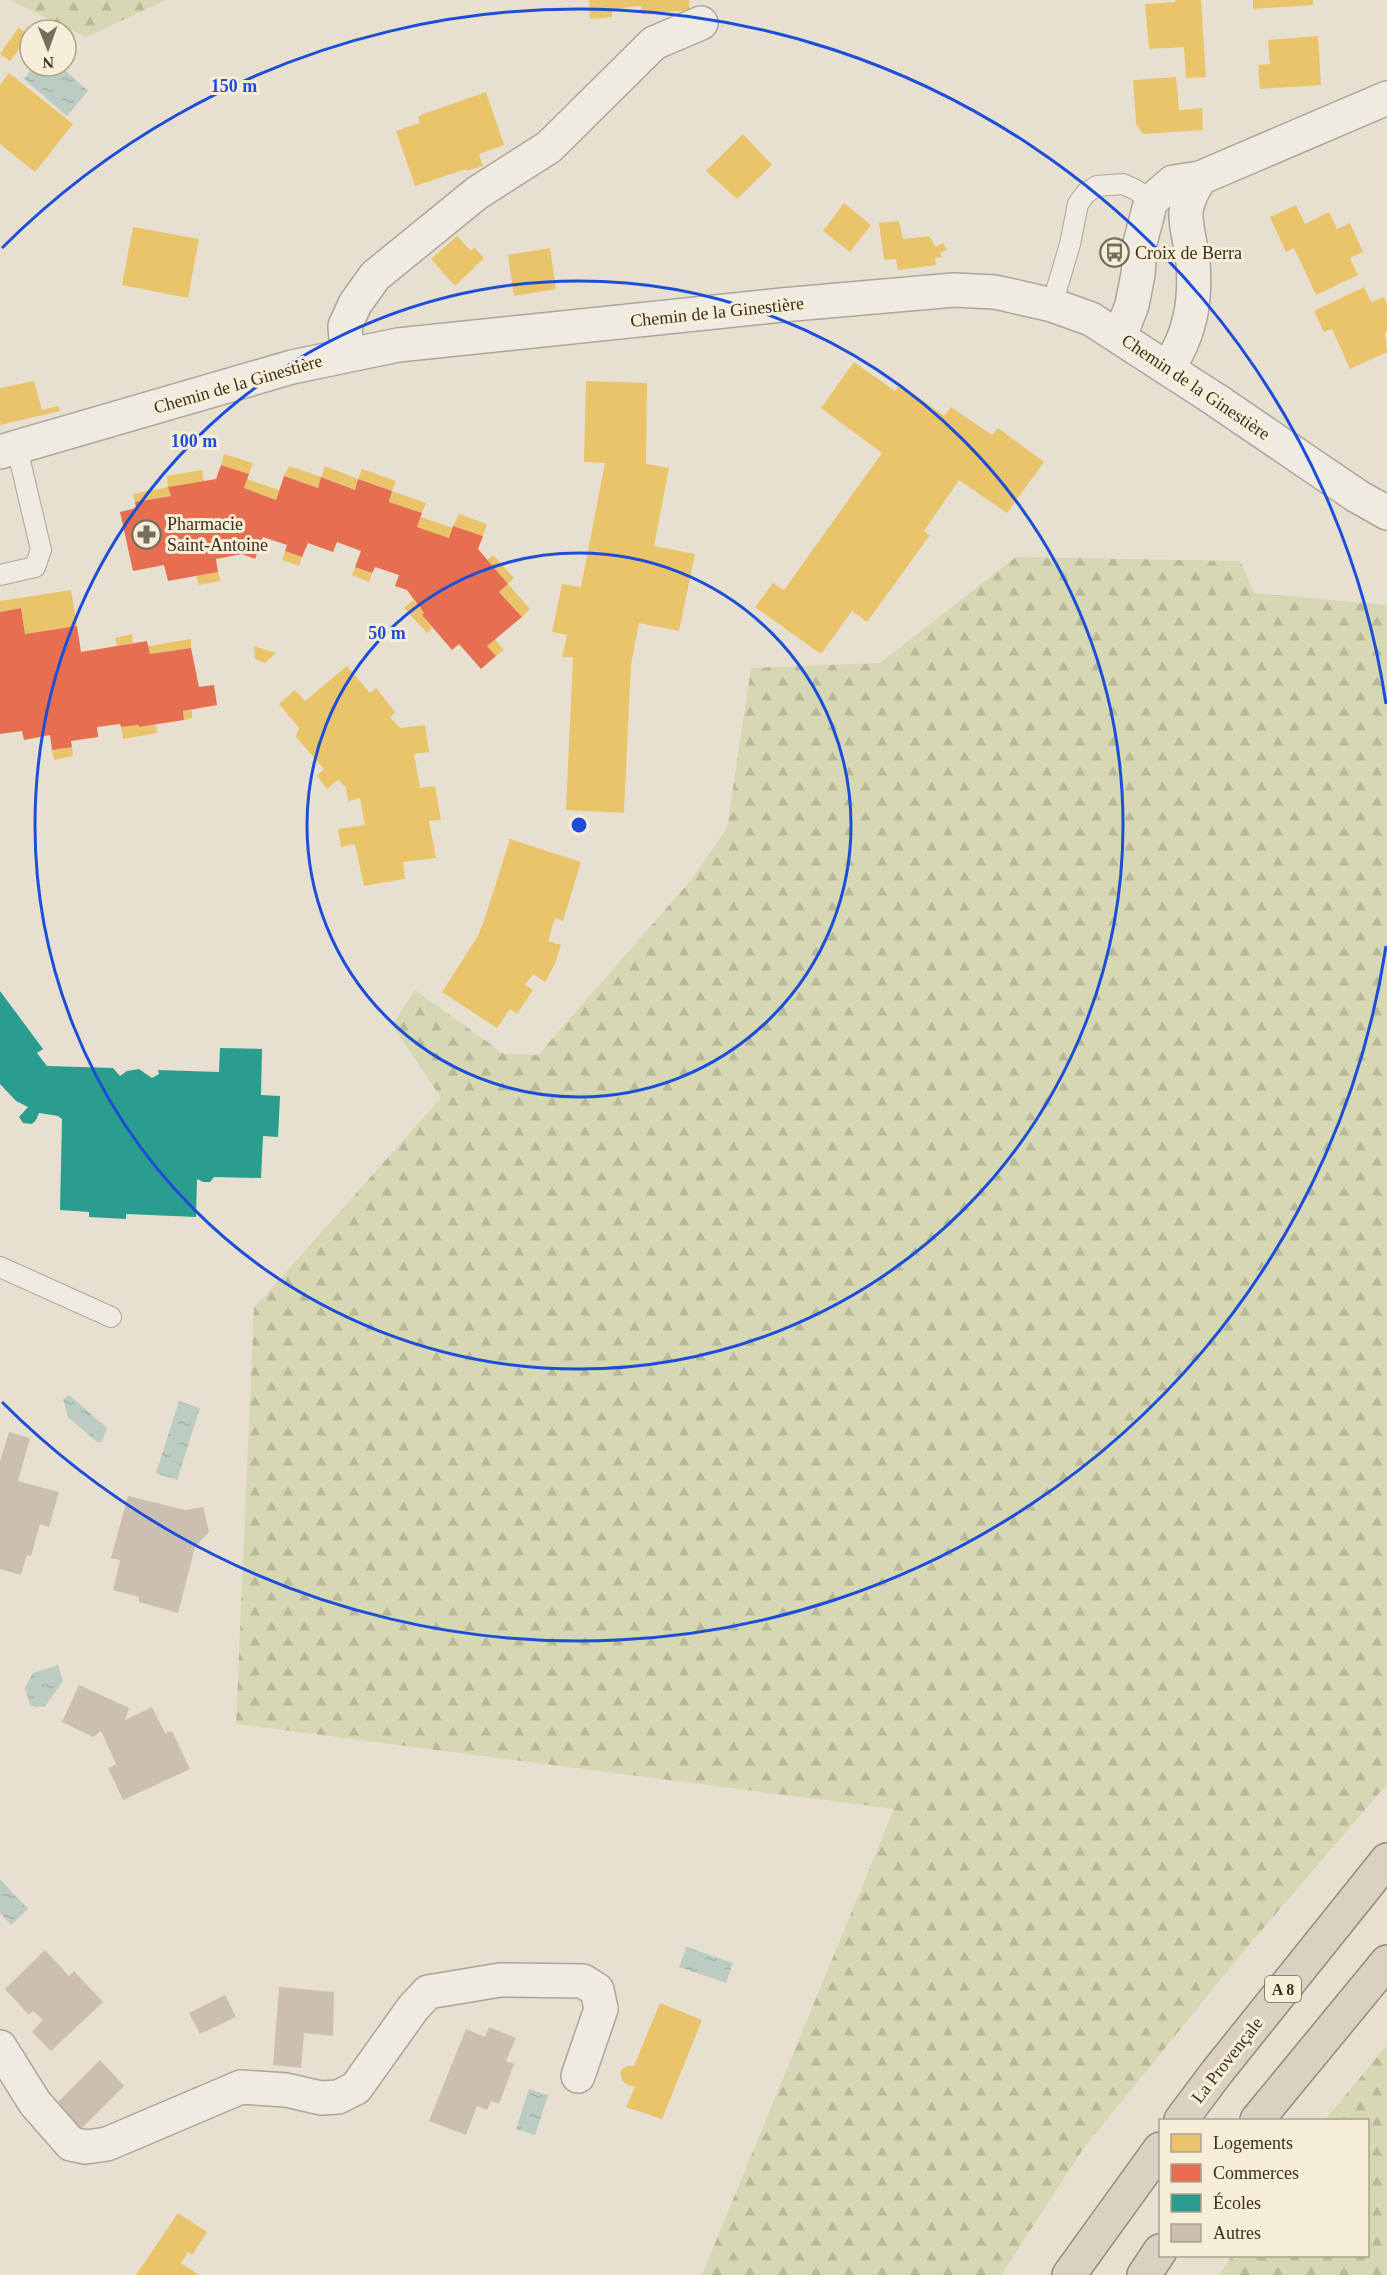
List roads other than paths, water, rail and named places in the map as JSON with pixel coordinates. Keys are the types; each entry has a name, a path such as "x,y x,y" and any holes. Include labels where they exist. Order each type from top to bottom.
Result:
{"highway":[{"name":"La Provençale","path":"1182,2119 1216,2072 1387,1860"},
{"path":"1258,2119 1387,1962"},
{"path":"1069,2275 1159,2152"},
{"path":"1144,2275 1159,2254"}],"street":[{"path":"347,354 345,326 355,304 375,276 477,193 549,147 654,44 701,23"},
{"path":"1120,336 1132,305 1138,274 1140,243 1151,201 1173,182 1200,178 1387,98"},
{"path":"1168,368 1181,349 1187,331 1193,295 1193,263 1186,213 1200,178"},
{"name":"Chemin de la Ginestière","path":"8,450 292,367 347,354 449,339 782,305 954,290 995,291 1052,305 1091,319 1120,336 1357,496 1387,513"},
{"path":"0,2047 49,2121 71,2144 86,2147 107,2144 241,2088 285,2090 321,2098 338,2097 356,2088 413,2008 428,1992 500,1980 583,1980 597,1990 601,2009 578,2076"}],"lane":[{"path":"1052,305 1070,244 1078,204 1086,193 1097,186 1124,184 1151,201"},
{"path":"0,575 35,567 41,550 8,450"},
{"path":"0,1268 111,1317"}],"water":[{"path":"73,78 88,91 67,116 24,79"},
{"path":"69,1395 107,1428 102,1442 97,1442 68,1417 63,1399"},
{"path":"179,1401 200,1408 177,1480 156,1473"},
{"path":"58,1665 63,1681 45,1706 30,1705 25,1688 33,1673"},
{"path":"0,1879 28,1909 11,1925 0,1913"},
{"path":"687,1947 733,1963 726,1983 679,1967"},
{"path":"529,2089 548,2095 535,2135 516,2129"}],"place":[{"name":"Croix de Berra","path":"1114,253"},
{"name":"Pharmacie Saint-Antoine","path":"146,534"}]}
